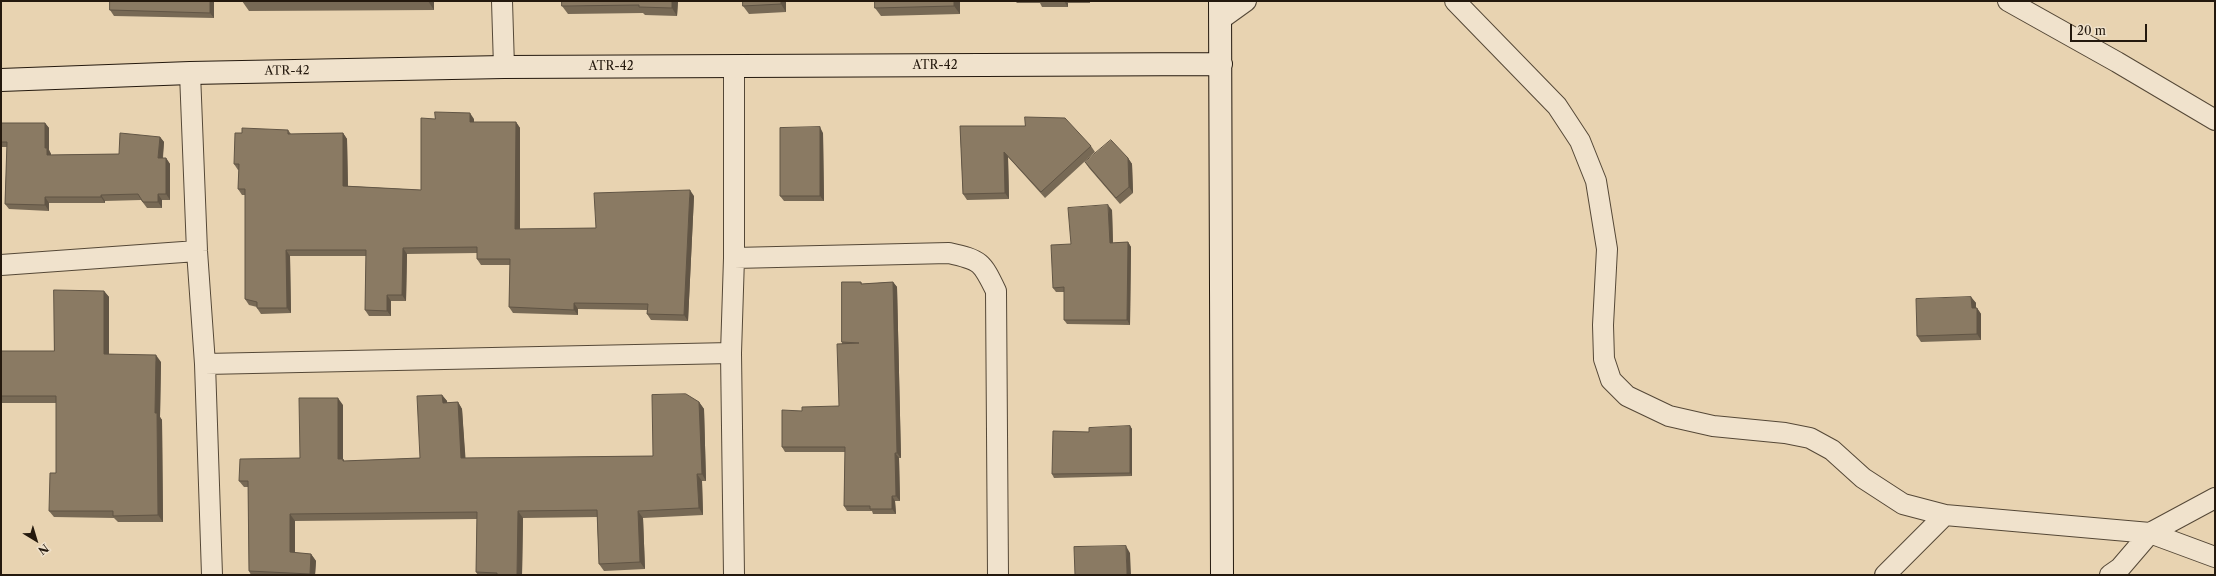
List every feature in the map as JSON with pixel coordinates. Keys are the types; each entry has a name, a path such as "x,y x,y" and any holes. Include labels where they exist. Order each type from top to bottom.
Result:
{"street":[{"path":"502,1 504,67"},
{"path":"1222,575 1221,10 1246,1"},
{"path":"1455,1 1505,55 1557,106 1580,141 1596,181 1607,249 1602,325 1604,359 1611,380 1627,396 1676,418 1713,426 1785,433 1810,438 1832,450 1862,478 1903,504 1945,515 2150,533 2215,557"},
{"path":"2008,1 2117,62 2215,120"},
{"name":"ATR-42","path":"1,80 504,67 1221,64"},
{"path":"734,67 734,258 731,353 734,575"},
{"path":"190,74 197,251 205,364 212,575"},
{"path":"1,265 197,251"},
{"path":"734,258 949,253 969,258 985,267 996,291 998,575"},
{"path":"205,364 731,353"},
{"path":"2110,575 2120,568 2150,533 2215,498"},
{"path":"1885,575 1945,515"}],"building":[{"path":"110,1 210,1 210,13 110,10"},
{"path":"562,1 672,1 672,8 639,7 639,5 562,6"},
{"path":"743,1 781,1 781,4 743,6"},
{"path":"875,1 954,1 954,6 875,8"},
{"path":"435,112 470,113 470,122 516,122 515,229 596,228 594,193 690,190 684,315 647,314 648,304 574,303 574,310 509,307 510,259 477,259 477,247 403,248 402,295 387,295 387,311 365,310 366,250 286,250 287,308 257,308 257,302 245,299 245,189 238,189 239,164 234,164 235,133 242,133 242,128 288,130 288,134 343,133 343,186 421,190 421,118 435,119"},
{"path":"1025,117 1065,118 1091,146 1041,192 1004,152 1005,193 963,194 960,126 1025,126"},
{"path":"1,123 45,123 45,148 47,148 47,155 119,154 120,133 160,137 158,158 166,158 166,194 158,194 158,202 143,202 138,194 101,195 101,197 45,197 45,205 5,204 7,142 1,142"},
{"path":"820,127 820,196 780,196 780,128"},
{"path":"1111,140 1128,158 1129,187 1116,198 1085,162"},
{"path":"1108,205 1110,243 1128,242 1127,320 1064,320 1064,287 1053,288 1051,245 1071,244 1068,208"},
{"path":"842,282 861,282 861,284 893,282 897,453 895,453 896,496 892,496 892,509 870,509 870,506 844,506 845,447 782,447 782,410 802,411 802,407 839,406 837,344 859,343 842,342"},
{"path":"54,290 104,291 104,354 156,355 155,413 157,413 158,515 113,516 113,511 49,511 50,473 56,473 56,396 1,396 1,351 54,351"},
{"path":"1971,297 1972,308 1977,308 1977,334 1917,336 1916,299"},
{"path":"686,394 699,402 702,474 697,474 699,508 638,511 640,562 599,564 597,510 518,511 517,575 497,575 497,573 476,572 477,512 290,514 290,552 311,554 310,574 249,571 248,481 239,481 240,459 300,458 299,398 338,398 338,459 343,459 343,461 420,458 417,396 442,395 443,403 458,402 461,458 653,456 652,395"},
{"path":"1130,426 1130,473 1052,474 1053,431 1089,432 1089,428"},
{"path":"1126,546 1127,575 1075,575 1074,547"}]}
